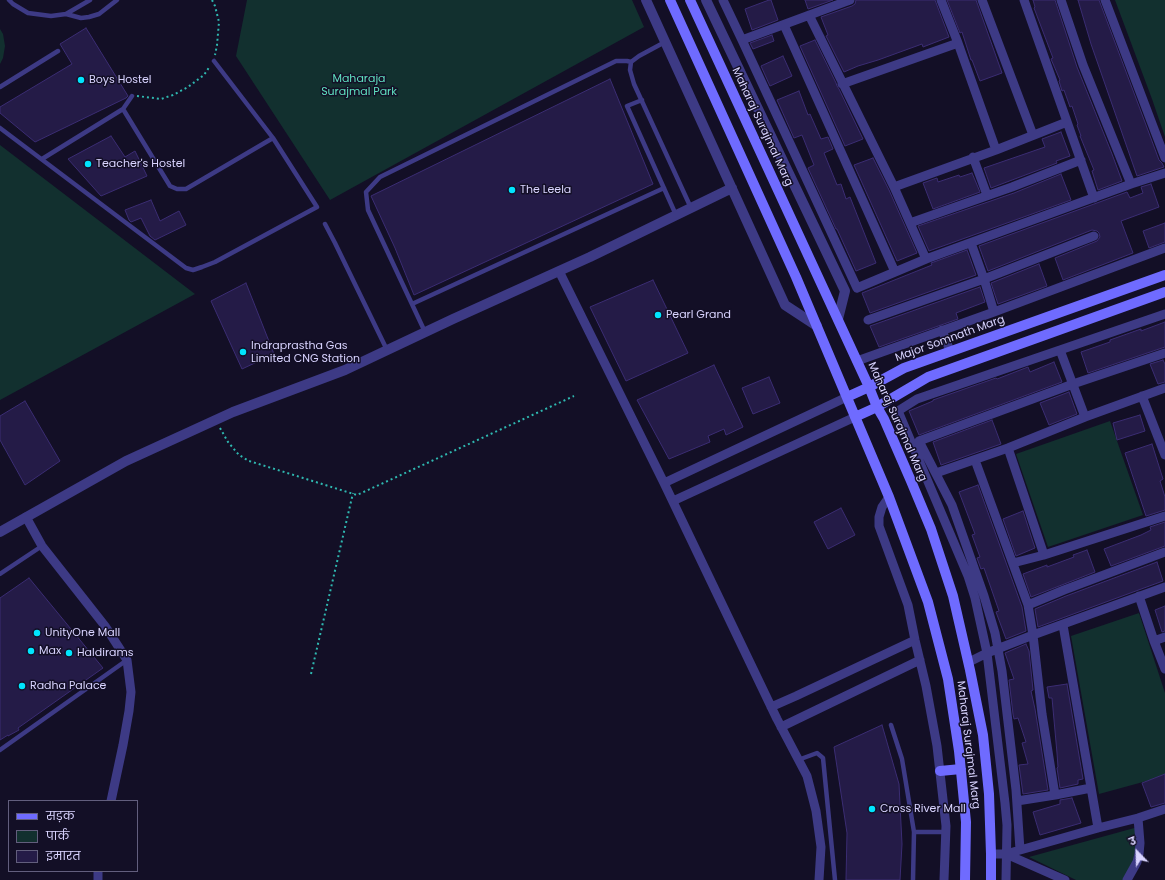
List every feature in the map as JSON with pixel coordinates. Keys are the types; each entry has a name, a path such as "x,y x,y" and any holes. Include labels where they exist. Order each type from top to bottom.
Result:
{"main road":[{"name":"Maharaj Surajmal Marg","path":"670,0 796,277 889,497 930,610 948,679 959,751 966,822 966,880"},
{"name":"Maharaj Surajmal Marg","path":"690,0 884,419 912,481 931,529 953,596 969,662 983,735 989,794 991,880"},
{"name":"Major Somnath Marg","path":"847,397 904,368 1165,274"},
{"path":"855,417 928,377 1165,292"},
{"path":"940,771 961,769"}],"street":[{"path":"646,0 785,305 816,326"},
{"path":"706,0 845,291 838,319"},
{"path":"725,0 856,288 926,259 1165,173"},
{"path":"742,40 850,0"},
{"path":"941,0 996,150"},
{"path":"982,0 1033,135"},
{"path":"1024,0 1094,198"},
{"path":"1061,0 1083,65 1131,184"},
{"path":"1105,0 1165,158"},
{"path":"809,15 894,187 926,259"},
{"path":"784,24 895,272"},
{"path":"842,84 958,43"},
{"path":"894,187 973,157 996,150 1067,122"},
{"path":"973,157 987,195"},
{"path":"910,223 1012,187 1081,160"},
{"path":"0,532 126,460 233,412 345,370 559,271 732,188"},
{"path":"868,320 984,279 1094,236"},
{"path":"971,243 994,312"},
{"path":"857,361 1165,248"},
{"path":"559,271 664,482 771,707 806,776 816,811 821,847 819,880"},
{"path":"1006,880 1007,825 1005,803 987,653 975,598 968,576 898,411 917,399 1165,314"},
{"path":"942,330 950,351"},
{"path":"1060,350 1085,417"},
{"path":"1020,850 1017,801 1002,671 995,634 952,505 919,441 1073,384 1165,353"},
{"path":"936,472 1008,448 1085,417 1165,388"},
{"path":"1142,396 1162,437 1165,455"},
{"name":"Major Somnath Marg","path":"664,482 847,397"},
{"path":"673,501 855,417"},
{"path":"1008,448 1044,554"},
{"path":"975,460 1028,605 1042,714 1055,796"},
{"path":"889,497 882,507 879,517 879,526 908,605 926,686 937,746 946,832 944,880"},
{"path":"1013,563 1165,516"},
{"path":"26,517 42,546 105,626 127,660 131,692 129,711 111,800"},
{"path":"1028,605 1165,552"},
{"path":"969,662 987,653 1033,635 1165,587"},
{"path":"1139,596 1165,668"},
{"path":"1063,625 1098,828"},
{"path":"1154,641 1165,637"},
{"path":"771,707 915,640"},
{"path":"781,727 920,660"},
{"path":"1017,801 1055,796 1091,788"},
{"path":"991,854 1006,854 1138,818 1165,809"},
{"path":"1127,880 1140,854 1138,818"},
{"path":"1006,854 1065,880"}],"lane":[{"path":"9,0 28,13 51,16 66,14 81,18 99,14 117,0"},
{"path":"66,14 90,0"},
{"path":"665,42 631,62 630,70 634,84 691,208"},
{"path":"0,87 58,52"},
{"path":"0,128 186,268 194,270 202,268 317,207 273,138 214,60"},
{"path":"425,332 368,210 366,192 380,177 616,61 631,62"},
{"path":"42,159 123,109 132,96"},
{"path":"642,100 627,106 676,215"},
{"path":"123,109 170,186 177,189 186,189 273,138"},
{"path":"412,304 664,188"},
{"path":"325,224 387,350"},
{"path":"0,574 42,546"},
{"path":"0,750 127,660"},
{"path":"891,726 902,759 914,832 913,880"},
{"path":"798,760 817,753 823,758 835,880"},
{"path":"914,832 946,832"}],"path":[{"path":"132,96 161,99 188,88 204,75 214,60 217,45 219,22 212,0"},
{"path":"215,420 228,442 239,455 249,461 357,495 574,396"},
{"path":"311,674 352,493"}],"green space":[{"name":"Maharaja Surajmal Park","path":"247,0 632,0 644,27 330,200 236,56"},
{"path":"1115,0 1165,0 1165,137 1152,99"},
{"path":"0,29 3,34 5,46 3,58 0,64"},
{"path":"0,145 195,294 0,400"},
{"path":"1110,421 1143,515 1048,547 1016,454"},
{"path":"1139,613 1165,693 1165,776 1099,794 1071,636"},
{"path":"1138,827 1144,850 1129,880 1076,880 1029,857"}],"building":[{"path":"771,0 778,20 752,30 745,9"},
{"path":"805,0 833,0 808,9"},
{"path":"856,0 935,0 949,37 923,47 922,44 844,72 826,36 828,35 821,17 852,6 855,4"},
{"path":"947,0 976,0 1002,73 980,81 971,60 962,32 960,33"},
{"path":"1033,0 1055,0 1077,67 1122,181 1098,190 1092,171 1094,170 1080,136 1072,106 1070,107 1064,90 1062,91 1060,80 1051,59 1053,58 1034,8"},
{"path":"1078,0 1099,0 1159,160 1164,167 1137,176 1091,44"},
{"name":"Boys Hostel","path":"86,28 128,96 35,142 0,113 0,107 72,64 60,44"},
{"path":"772,35 774,41 753,49 750,43"},
{"path":"815,40 863,139 845,146 800,46"},
{"path":"783,56 792,76 770,86 761,66"},
{"name":"The Leela","path":"610,79 653,184 414,295 395,248 371,196"},
{"path":"799,91 808,115 810,114 821,139 828,137 833,149 824,153 837,185 841,184 846,199 850,197 876,263 856,271 808,168 814,165 802,135 794,138 777,100"},
{"path":"1061,132 1070,156 1056,161 1057,163 991,188 984,168 1045,147 1042,139"},
{"name":"Teacher's Hostel","path":"111,136 125,157 135,151 147,176 101,196 68,159"},
{"path":"873,158 917,253 897,261 854,165"},
{"path":"972,173 980,192 933,209 923,183 937,178 938,182 959,175 960,177"},
{"path":"1061,174 1071,200 929,251 918,226 1014,193"},
{"path":"1151,184 1159,207 1121,221 1133,253 1063,280 1055,258 1097,241 1100,237 1099,233 1092,230 988,271 979,246 1127,192 1130,198 1143,193 1141,187"},
{"path":"151,200 160,221 179,211 186,225 155,240 150,236 141,218 131,222 125,210"},
{"path":"1165,223 1165,242 1149,248 1143,231"},
{"path":"967,250 976,275 870,313 862,293 932,265 931,263"},
{"path":"1039,264 1047,286 998,304 991,283"},
{"path":"653,280 688,353 626,381 590,307"},
{"path":"246,283 274,354 242,369 211,301"},
{"path":"980,287 985,302 956,313 958,319 879,347 870,326"},
{"path":"1165,322 1165,347 1088,373 1081,352 1110,342 1110,340"},
{"path":"1163,360 1165,364 1165,382 1158,384 1150,364"},
{"path":"1054,362 1062,382 919,435 909,411 933,400 1028,367 1030,372"},
{"path":"714,365 743,427 726,435 724,429 708,436 710,442 669,459 637,400"},
{"path":"769,377 780,403 753,414 742,388"},
{"path":"1069,392 1077,414 1049,425 1040,403"},
{"path":"25,401 60,461 25,485 0,440 0,416"},
{"path":"1140,415 1145,431 1117,440 1113,423"},
{"path":"992,420 1001,444 941,465 933,442"},
{"path":"1152,444 1163,479 1160,481 1165,497 1165,510 1146,516 1125,453"},
{"path":"978,485 1022,607 1026,631 1006,639 996,612 999,611 984,568 981,569 977,558 980,557 972,535 975,534 959,492"},
{"path":"841,508 855,535 828,549 814,522"},
{"path":"1023,511 1035,548 1016,556 1003,519"},
{"path":"1165,522 1165,546 1111,566 1104,549 1141,535 1151,530 1150,527"},
{"path":"1087,550 1095,572 1031,597 1023,574 1074,557 1073,555"},
{"path":"1157,562 1163,581 1038,627 1035,609"},
{"name":"UnityOne Mall","path":"29,578 103,668 18,728 19,730 0,740 0,598"},
{"path":"1165,606 1165,631 1162,632 1155,610"},
{"path":"1026,644 1029,651 1033,690 1031,691 1048,790 1023,794 1019,765 1028,764 1022,743 1026,742 1018,718 1014,719 1009,680 1014,679 1005,653"},
{"path":"1067,684 1083,779 1078,780 1078,784 1060,788 1057,768 1052,698 1049,698 1047,687"},
{"name":"Cross River Mall","path":"882,725 899,784 902,844 900,880 846,880 847,833 834,747"},
{"path":"1165,774 1165,803 1151,807 1142,783"},
{"path":"1072,798 1081,823 1040,835 1033,812 1060,804 1060,800"}],"place":[{"name":"Boys Hostel","path":"81,80"},
{"name":"Teacher's Hostel","path":"88,164"},
{"name":"The Leela","path":"512,190"},
{"name":"Pearl Grand","path":"658,315"},
{"name":"Indraprastha Gas Limited CNG Station","path":"243,352"},
{"name":"UnityOne Mall","path":"37,633"},
{"name":"Max","path":"31,651"},
{"name":"Haldirams","path":"69,653"},
{"name":"Radha Palace","path":"22,686"},
{"name":"Cross River Mall","path":"872,809"}]}
